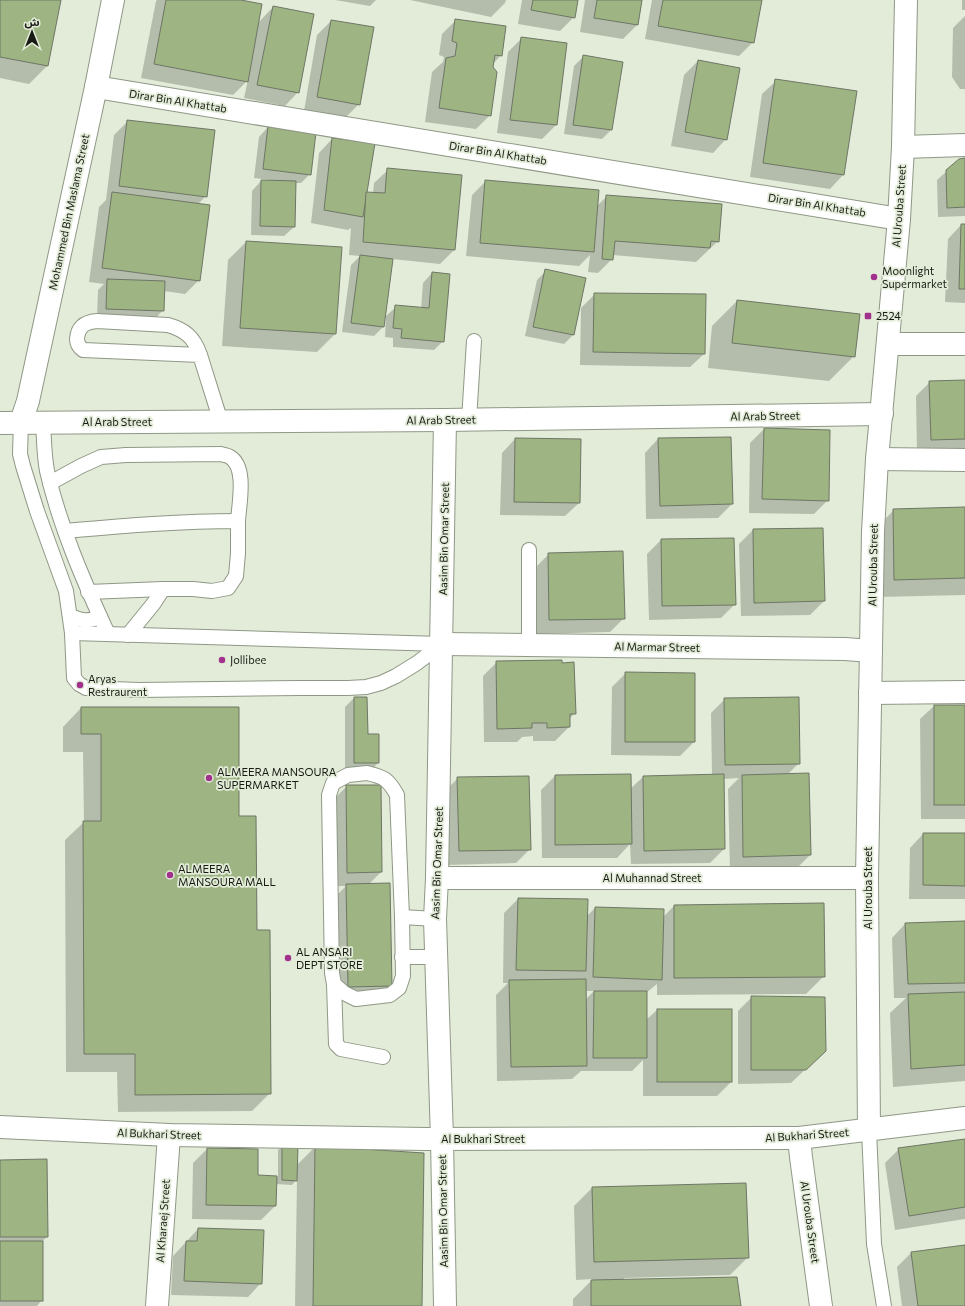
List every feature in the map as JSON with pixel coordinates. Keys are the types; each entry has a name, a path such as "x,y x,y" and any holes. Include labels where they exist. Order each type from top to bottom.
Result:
{"street":[{"name":"Mohammed Bin Maslama Street","path":"10,422 28,401 96,87 113,0"},
{"name":"Al Urouba Street","path":"869,1130 867,878 873,532 899,219 903,147 906,0"},
{"name":"Dirar Bin Al Khattab","path":"96,87 899,219"},
{"path":"903,147 965,145"},
{"path":"889,344 965,344"},
{"name":"Al Arab Street","path":"10,422 469,420 882,414"},
{"name":"Aasim Bin Omar Street","path":"445,420 442,644 435,919 442,1139 445,1306"},
{"path":"878,459 965,460"},
{"name":"Al Marmar Street","path":"442,644 845,649 872,651"},
{"path":"870,693 965,692"},
{"name":"Al Muhannad Street","path":"437,878 867,878"},
{"name":"Al Bukhari Street","path":"0,1127 169,1135 442,1139 799,1138 965,1118"},
{"name":"Al Kharaej Street","path":"157,1306 169,1135"},
{"name":"Al Urouba Street","path":"799,1138 821,1306"}],"lane":[{"path":"200,355 83,350 79,347 77,342 78,332 82,326 89,322 97,321 168,325 180,329 188,334 196,345 200,355 221,422"},
{"path":"469,420 474,341"},
{"path":"10,422 36,511 66,591 72,633 74,678 79,684 86,688 131,690 366,687 381,684 396,676 417,663 442,644"},
{"path":"43,422 47,469 50,483 65,531 88,592 108,634"},
{"path":"50,483 101,457 126,454 221,454 230,457 235,462 240,472 236,576 228,588 212,591 193,589 163,589 88,592"},
{"path":"65,531 128,525 238,521"},
{"path":"529,550 529,645"},
{"path":"128,635 154,603 163,589"},
{"path":"70,616 80,620 89,621 100,617"},
{"path":"72,633 442,644"},
{"path":"334,984 344,993 356,998 390,995 399,988 403,976 397,795 392,786 382,777 367,773 348,775 333,783 329,795 332,973 334,984 336,1044 341,1049 383,1057"},
{"path":"402,917 435,919"},
{"path":"402,957 436,957"},
{"path":"869,1130 874,1244 884,1306"}],"building":[{"path":"0,0 61,0 48,66 0,57"},
{"path":"166,0 241,0 262,4 248,82 154,64"},
{"path":"533,0 578,0 575,18 531,10"},
{"path":"597,0 642,0 638,25 594,18"},
{"path":"663,0 762,0 754,43 658,26"},
{"path":"273,6 314,14 299,93 257,85"},
{"path":"455,19 506,26 502,56 495,55 493,67 497,72 491,116 439,108 446,58 455,56 457,43 452,41"},
{"path":"331,20 374,27 360,105 317,97"},
{"path":"521,37 567,43 557,125 510,120"},
{"path":"583,55 623,62 612,130 573,125"},
{"path":"698,60 740,68 727,140 685,132"},
{"path":"775,79 857,91 844,175 763,163"},
{"path":"127,120 215,130 207,197 119,186"},
{"path":"268,126 316,132 311,175 263,169"},
{"path":"332,138 375,143 363,217 324,210"},
{"path":"965,158 965,207 947,208 946,170 959,159"},
{"path":"387,168 462,175 455,250 363,242 366,192 385,193"},
{"path":"261,180 296,181 295,227 260,226"},
{"path":"485,180 599,190 594,252 480,243"},
{"path":"112,192 210,205 200,281 102,268"},
{"path":"606,195 722,204 719,242 711,241 710,248 615,241 613,260 602,259"},
{"path":"961,224 965,224 965,289 959,289"},
{"path":"246,241 342,247 336,334 240,328"},
{"path":"360,255 393,259 384,327 351,323"},
{"path":"545,269 586,278 574,335 533,327"},
{"path":"432,272 450,274 444,342 401,338 402,329 393,328 395,305 429,308"},
{"path":"107,279 165,281 164,311 106,309"},
{"path":"594,293 706,294 705,354 593,352"},
{"path":"737,300 860,314 855,357 732,343"},
{"path":"965,380 965,439 931,440 929,381"},
{"path":"764,428 830,430 829,501 762,499"},
{"path":"731,437 733,504 660,506 658,438"},
{"path":"515,438 581,439 580,503 514,502"},
{"path":"965,507 965,578 894,580 893,509"},
{"path":"823,528 825,601 754,603 753,529"},
{"path":"734,538 736,605 662,606 661,539"},
{"path":"623,551 625,619 549,620 548,553"},
{"path":"562,660 562,663 574,662 576,714 570,714 570,727 547,728 547,723 532,723 532,728 497,729 496,661"},
{"path":"625,672 695,673 695,742 625,742"},
{"path":"354,697 367,697 368,734 379,734 379,763 354,763"},
{"path":"799,697 800,764 725,765 724,698"},
{"path":"934,705 965,705 965,805 934,805"},
{"name":"ALMEERA MANSOURA MALL","path":"81,707 239,707 239,816 256,816 257,930 270,930 271,1094 135,1095 135,1054 84,1054 83,821 101,821 101,734 81,734"},
{"path":"809,773 811,855 743,857 742,775"},
{"path":"631,774 632,844 555,845 555,775"},
{"path":"724,774 725,849 644,851 643,776"},
{"path":"529,776 531,850 459,851 457,777"},
{"path":"346,785 381,785 382,872 347,873"},
{"path":"923,833 965,833 965,886 923,885"},
{"path":"390,883 392,986 348,987 346,884"},
{"path":"518,898 588,899 586,971 516,970"},
{"path":"824,903 825,977 674,978 674,905"},
{"path":"595,907 664,909 662,980 593,977"},
{"path":"965,921 965,983 908,984 905,923"},
{"path":"586,979 587,1066 511,1067 509,980"},
{"path":"594,991 647,991 647,1058 593,1058"},
{"path":"965,992 965,1065 911,1069 908,994"},
{"path":"751,996 825,997 826,1051 806,1070 751,1070"},
{"path":"657,1009 732,1009 732,1082 657,1082"},
{"path":"965,1139 965,1207 909,1216 898,1148"},
{"path":"282,1145 298,1145 297,1181 282,1180"},
{"path":"315,1146 424,1153 422,1306 313,1306"},
{"path":"207,1148 258,1149 258,1175 277,1176 276,1206 206,1205"},
{"path":"47,1159 48,1237 0,1237 0,1160"},
{"path":"746,1183 749,1258 594,1262 592,1187"},
{"path":"198,1228 264,1230 262,1284 184,1281 186,1241 197,1241"},
{"path":"0,1241 43,1241 43,1301 0,1301"},
{"path":"965,1245 965,1306 918,1306 911,1252"},
{"path":"737,1277 741,1306 591,1306 591,1280"}],"place":[{"name":"Moonlight Supermarket","path":"874,277"},
{"name":"2524","path":"868,316"},
{"name":"Jollibee","path":"222,660"},
{"name":"Aryas Restraurent","path":"80,685"},
{"name":"ALMEERA MANSOURA SUPERMARKET","path":"209,778"},
{"name":"ALMEERA MANSOURA MALL","path":"170,875"},
{"name":"AL ANSARI DEPT STORE","path":"288,958"}]}
